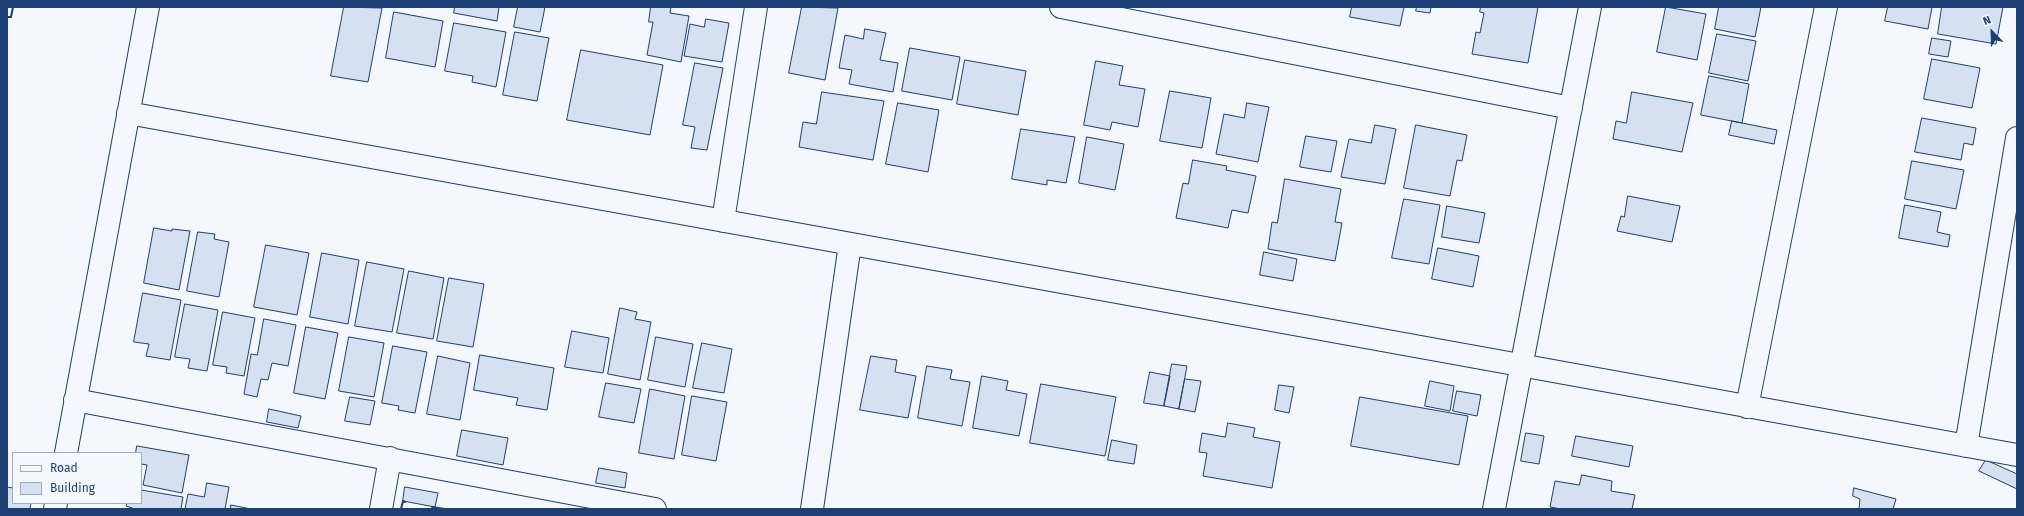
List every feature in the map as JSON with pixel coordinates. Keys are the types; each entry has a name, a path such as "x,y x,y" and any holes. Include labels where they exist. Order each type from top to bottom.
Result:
{"street":[{"path":"66,452 148,7"},
{"path":"723,221 756,7"},
{"path":"1061,7 1571,108"},
{"path":"1494,509 1590,7"},
{"path":"1747,407 1826,7"},
{"path":"128,113 2017,455"},
{"path":"1966,446 2016,146"},
{"path":"812,509 850,244"},
{"path":"75,400 390,458 643,508"},
{"path":"381,509 390,458"}],"building":[{"path":"344,7 382,8 368,82 331,76"},
{"path":"455,7 499,7 497,21 454,13"},
{"path":"518,7 545,7 540,32 514,27"},
{"path":"651,7 671,7 670,13 689,16 681,62 647,55 653,22 649,22"},
{"path":"802,7 838,8 825,80 789,73"},
{"path":"1352,7 1404,7 1400,26 1350,17"},
{"path":"1417,7 1431,7 1430,13 1416,11"},
{"path":"1481,7 1538,7 1528,63 1472,54 1476,32 1480,33 1484,13 1480,12"},
{"path":"1666,7 1706,14 1697,60 1657,52"},
{"path":"1719,7 1761,7 1755,37 1715,29"},
{"path":"1888,7 1932,7 1928,29 1885,21"},
{"path":"1942,7 2003,7 1996,44 1938,34"},
{"path":"394,12 443,21 435,67 386,58"},
{"path":"706,19 729,23 722,62 684,56 690,24 704,27"},
{"path":"454,23 506,32 496,87 472,82 473,76 445,71"},
{"path":"865,29 886,33 880,60 898,63 893,92 849,84 852,70 839,68 845,35 863,39"},
{"path":"515,32 549,38 537,101 503,95"},
{"path":"1717,34 1756,41 1748,81 1709,73"},
{"path":"1932,38 1951,41 1948,57 1929,54"},
{"path":"910,48 960,57 952,100 902,91"},
{"path":"581,50 663,65 650,135 567,120"},
{"path":"1932,59 1980,68 1972,108 1924,99"},
{"path":"965,60 1026,71 1018,115 957,104"},
{"path":"1096,61 1123,66 1119,85 1145,89 1138,127 1112,122 1110,130 1084,125"},
{"path":"695,63 723,68 707,150 691,148 695,127 683,125"},
{"path":"1709,76 1749,84 1742,123 1701,115"},
{"path":"1170,91 1211,98 1202,148 1160,141"},
{"path":"822,92 884,101 873,160 799,147 803,122 816,124"},
{"path":"1632,92 1693,103 1682,152 1613,139 1616,121 1626,123"},
{"path":"898,103 939,110 928,172 886,164"},
{"path":"1247,103 1269,107 1258,162 1216,154 1224,114 1244,118"},
{"path":"1922,118 1976,128 1973,145 1964,143 1961,160 1915,152"},
{"path":"1732,121 1777,130 1774,144 1729,135"},
{"path":"1375,125 1396,129 1385,184 1341,177 1349,139 1371,143"},
{"path":"1416,125 1467,135 1462,161 1457,160 1450,196 1404,188"},
{"path":"1021,129 1075,137 1066,183 1047,180 1047,185 1012,179"},
{"path":"1306,136 1337,141 1331,172 1300,167"},
{"path":"1087,137 1124,144 1115,190 1079,183"},
{"path":"1193,160 1227,166 1226,170 1256,176 1248,213 1232,210 1228,228 1176,218 1183,183 1188,184"},
{"path":"1912,161 1964,170 1956,209 1905,199"},
{"path":"1285,179 1341,189 1335,222 1342,223 1335,261 1268,249 1272,222 1277,223"},
{"path":"1628,196 1680,206 1672,242 1617,231 1621,216 1624,217"},
{"path":"1404,199 1440,205 1429,264 1392,258"},
{"path":"1905,205 1941,212 1937,232 1950,235 1948,247 1899,238"},
{"path":"1447,206 1485,213 1479,243 1442,237"},
{"path":"154,228 172,231 172,229 190,231 179,290 144,283"},
{"path":"198,232 215,234 214,239 229,242 219,297 187,291"},
{"path":"266,245 309,253 297,315 254,307"},
{"path":"1438,248 1479,256 1473,287 1432,279"},
{"path":"1264,252 1297,259 1293,281 1260,275"},
{"path":"322,253 359,260 348,324 310,317"},
{"path":"367,262 404,269 392,332 355,326"},
{"path":"409,271 444,278 433,339 397,333"},
{"path":"449,278 484,284 473,347 437,341"},
{"path":"143,293 181,300 170,360 146,356 149,344 134,342"},
{"path":"185,304 218,310 207,371 188,368 190,359 175,357"},
{"path":"620,308 637,312 635,319 651,322 640,380 608,374"},
{"path":"223,312 255,318 244,376 226,373 227,367 213,365"},
{"path":"264,319 296,325 288,366 272,363 268,380 261,379 257,397 244,394 251,354 257,355"},
{"path":"306,327 338,333 325,399 294,393"},
{"path":"572,331 609,338 603,373 565,367"},
{"path":"349,337 384,343 374,397 339,391"},
{"path":"656,337 693,344 685,387 648,380"},
{"path":"702,343 732,349 724,393 693,388"},
{"path":"393,346 427,352 415,413 398,410 399,406 382,403"},
{"path":"480,355 554,368 547,410 516,405 518,398 474,390"},
{"path":"438,356 470,363 460,420 427,414"},
{"path":"871,356 897,360 895,372 916,376 908,418 860,410"},
{"path":"1172,364 1187,366 1179,409 1164,406"},
{"path":"927,366 952,370 950,379 970,382 962,426 918,418"},
{"path":"1150,372 1170,376 1164,406 1144,403"},
{"path":"982,376 1008,381 1006,390 1027,394 1019,436 973,428"},
{"path":"1185,379 1201,381 1195,412 1179,409"},
{"path":"1430,381 1454,386 1450,411 1425,406"},
{"path":"606,383 641,389 634,423 599,417"},
{"path":"1041,384 1116,397 1105,456 1030,443"},
{"path":"1279,385 1294,387 1289,413 1275,410"},
{"path":"650,389 685,396 674,459 639,453"},
{"path":"1457,391 1481,395 1477,416 1453,411"},
{"path":"692,396 727,402 716,461 682,455"},
{"path":"350,397 375,401 370,425 345,421"},
{"path":"1360,397 1468,416 1459,465 1351,446"},
{"path":"269,409 301,416 298,428 267,422"},
{"path":"1228,423 1255,428 1253,437 1280,442 1272,488 1203,476 1207,453 1199,452 1202,433 1225,437"},
{"path":"462,430 508,438 503,465 457,456"},
{"path":"1526,433 1544,436 1539,464 1521,461"},
{"path":"1576,436 1633,446 1629,467 1572,456"},
{"path":"1112,440 1137,445 1134,464 1108,460"},
{"path":"137,446 189,455 182,493 143,485 147,465 142,464 142,452 136,452"},
{"path":"1986,460 2017,474 2017,489 1979,471"},
{"path":"599,468 627,473 625,488 596,483"},
{"path":"1582,475 1612,481 1611,491 1635,495 1632,509 1561,509 1550,507 1555,481 1579,485"},
{"path":"207,483 229,487 225,509 185,509 188,494 204,497"},
{"path":"7,487 12,488 12,504 31,504 30,509 7,509"},
{"path":"405,487 438,493 435,507 403,501"},
{"path":"1854,488 1896,499 1893,509 1859,509 1860,499 1853,496"},
{"path":"142,490 183,497 181,509 135,509 126,506 127,504 142,504"},
{"path":"231,505 251,509 231,509"}],"wall":[{"path":"7,17 11,17 13,7"},
{"path":"401,509 403,501 405,502"},
{"path":"432,507 445,509"}]}
